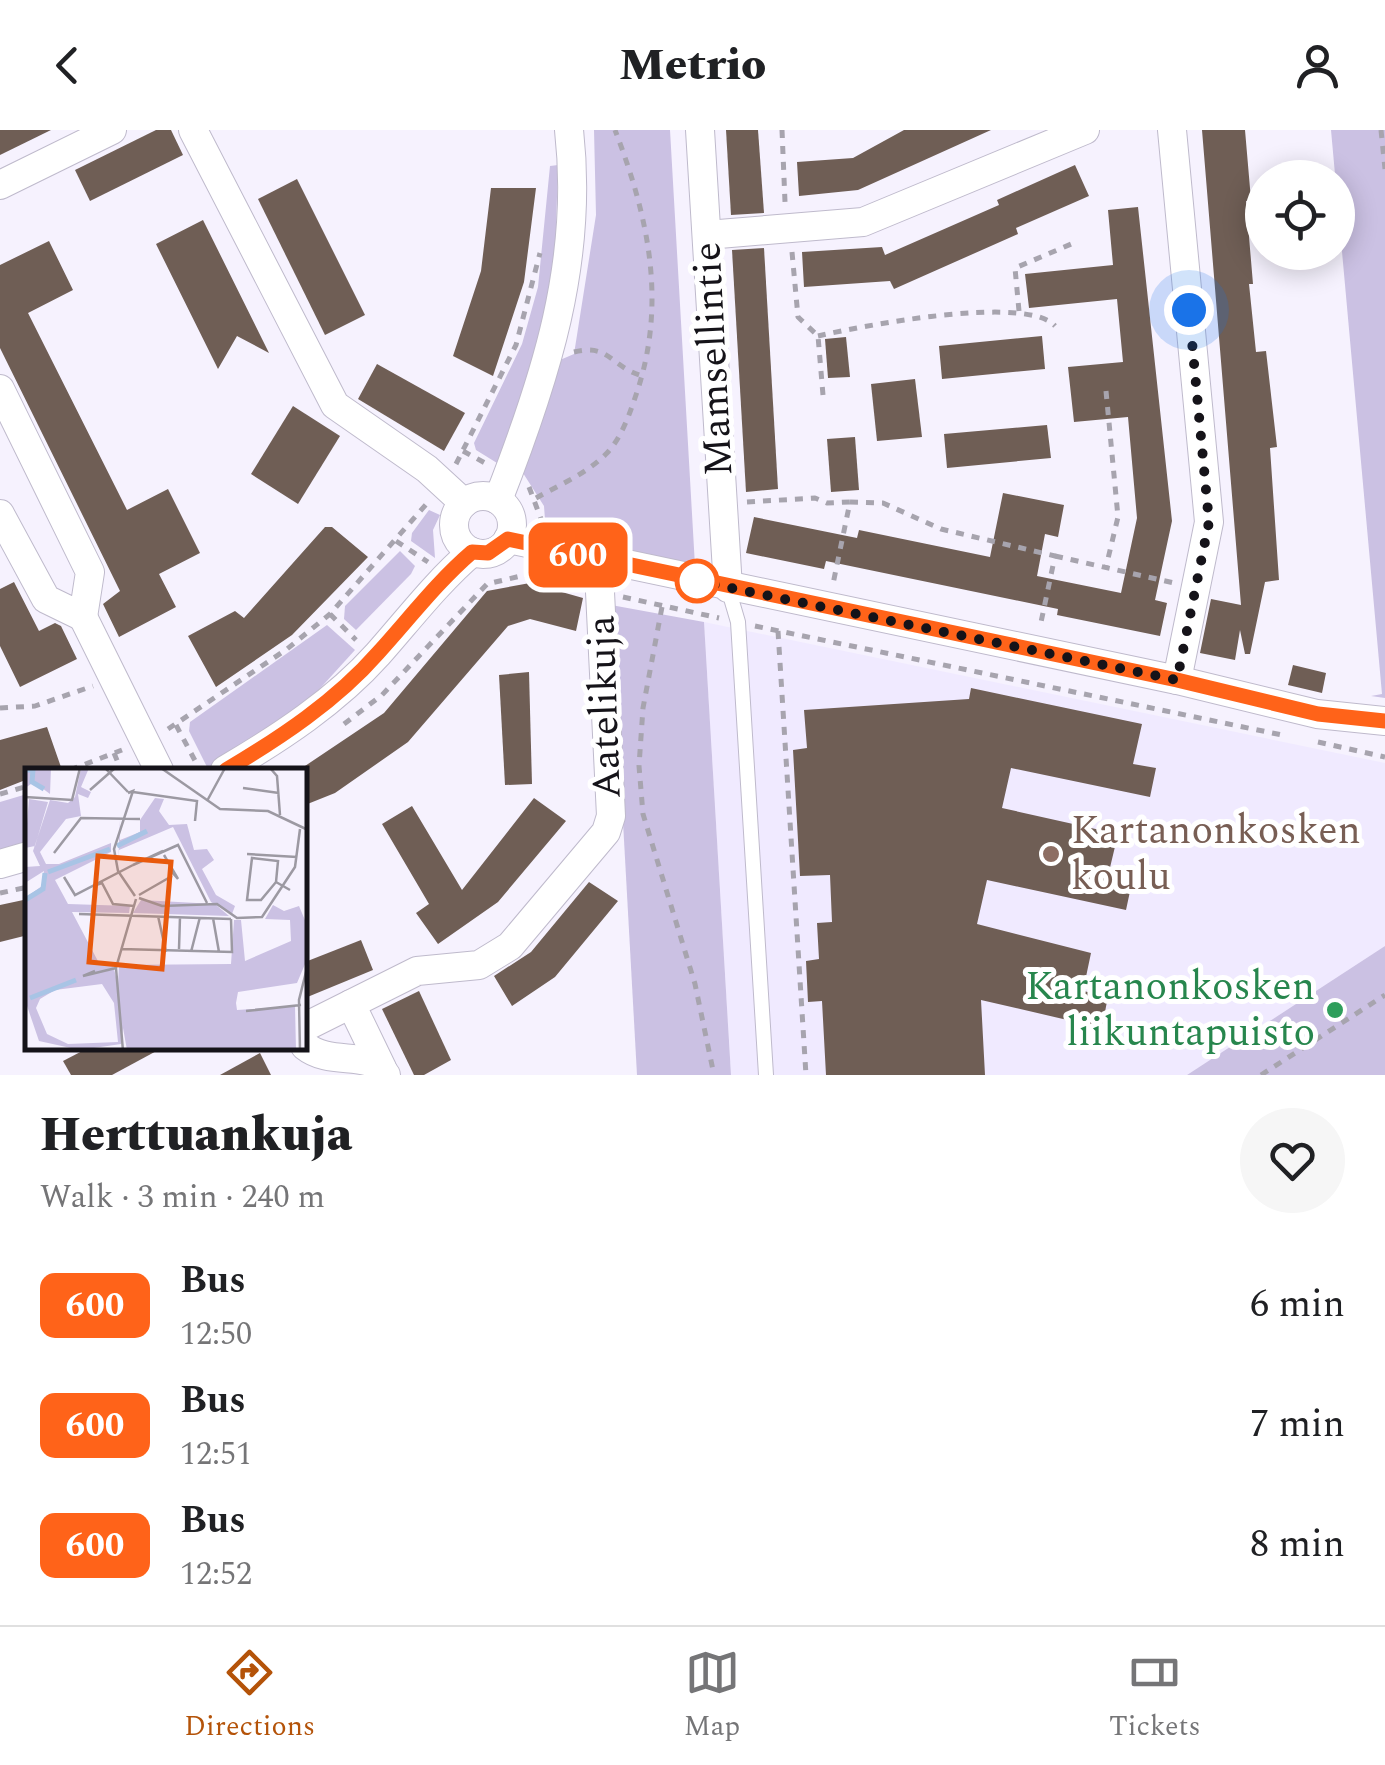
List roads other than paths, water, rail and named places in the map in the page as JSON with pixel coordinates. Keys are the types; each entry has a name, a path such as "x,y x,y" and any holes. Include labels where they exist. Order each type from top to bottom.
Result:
{"street":[{"path":"0,185 112,130"},
{"path":"192,130 334,405 454,493 498,500 510,513 508,539"},
{"path":"498,500 532,415 563,303 572,202 569,130"},
{"name":"Mamsellintie","path":"700,130 728,588"},
{"path":"706,235 864,222 1085,130"},
{"path":"1172,130 1209,522 1177,680"},
{"path":"0,389 90,572 84,617 158,768"},
{"path":"454,493 454,530 464,547 472,552 488,553 508,539 1177,680 1318,714 1385,721"},
{"path":"0,514 46,600 84,617"},
{"path":"229,768 270,744 344,686 447,573 472,552"},
{"name":"Aatelikuja","path":"308,1026 417,971 479,966 510,946 606,832 611,816 600,592 605,561"},
{"path":"0,864 25,857"},
{"path":"352,1004 384,1071"},
{"path":"308,1048 324,1059 360,1059 384,1071"}],"lane":[{"path":"728,588 738,622 766,1075"}],"place":[{"name":"Kartanonkosken koulu","path":"1051,854"},
{"name":"Kartanonkosken liikuntapuisto","path":"1335,1010"}]}
